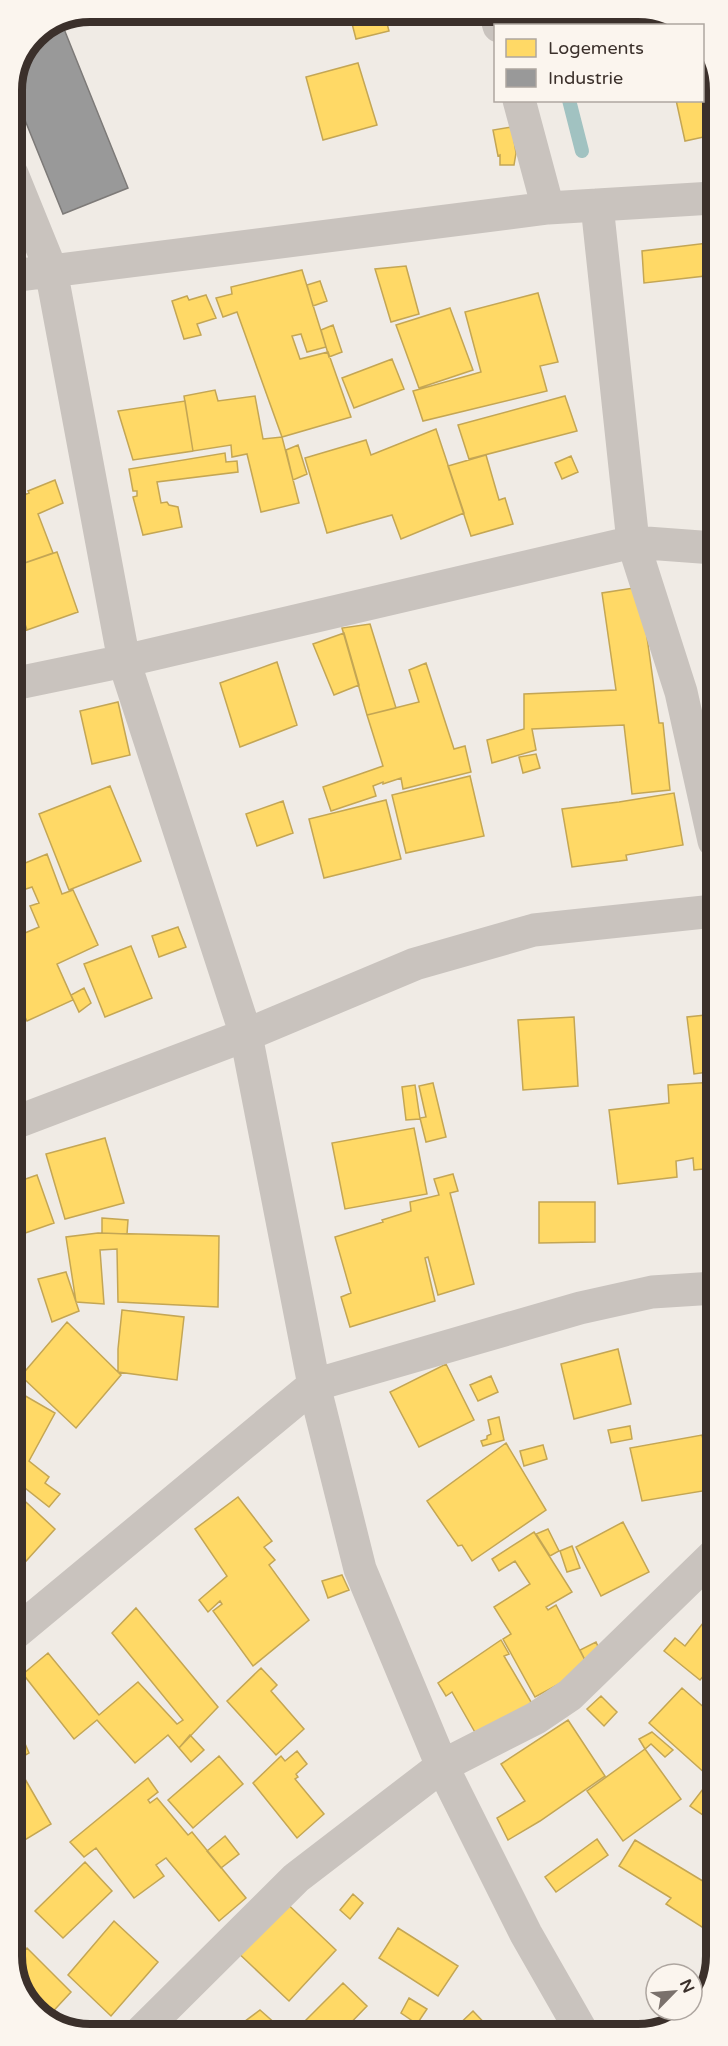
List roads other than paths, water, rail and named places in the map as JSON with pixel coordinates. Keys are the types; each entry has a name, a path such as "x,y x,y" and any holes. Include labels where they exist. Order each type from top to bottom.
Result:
{"street":[{"path":"520,102 548,208"},
{"path":"23,274 548,208 705,199"},
{"path":"23,201 51,270 124,661 246,1035 315,1386 360,1569 442,1766 526,1934 577,2024"},
{"path":"597,206 633,542 681,692 705,800"},
{"path":"23,682 124,661 633,542 705,547"},
{"path":"22,1121 246,1035 415,964 534,930 705,912"},
{"path":"22,1627 315,1386 580,1308 652,1292 705,1289"},
{"path":"150,2023 296,1878 442,1766 536,1718 570,1695 705,1564"}],"waterway":[{"path":"570,102 582,151"}]}
